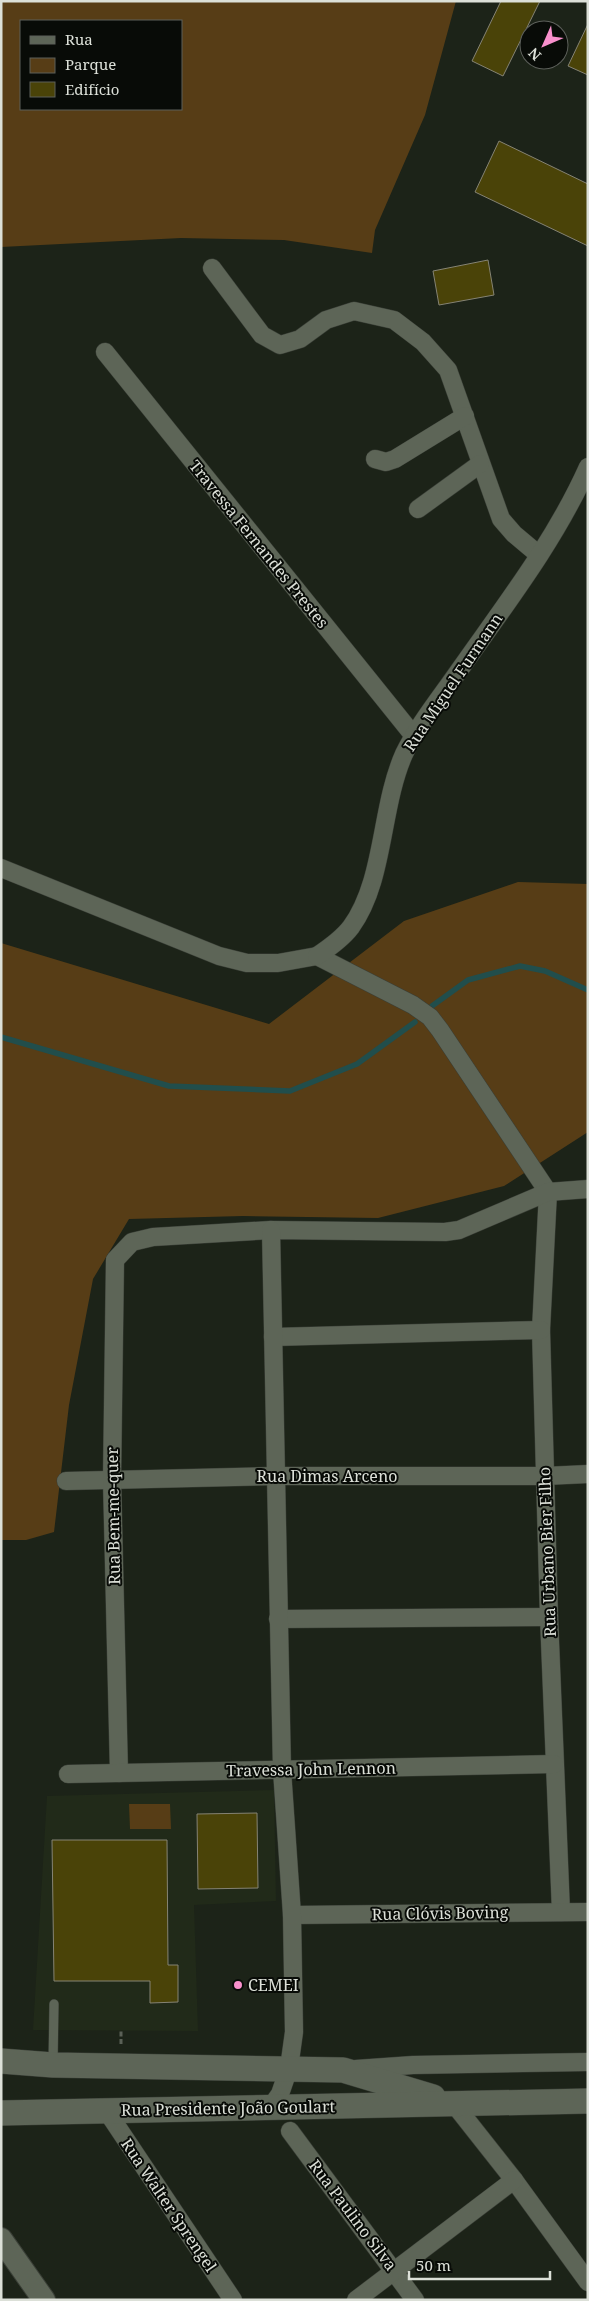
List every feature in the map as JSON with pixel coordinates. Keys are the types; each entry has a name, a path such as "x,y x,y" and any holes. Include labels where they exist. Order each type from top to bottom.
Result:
{"main road":[{"name":"Rua Presidente João Goulart","path":"1,2061 53,2065 343,2070 454,2104"},
{"name":"Rua Presidente João Goulart","path":"1,2113 588,2101"}],"street":[{"path":"212,268 262,335 280,345 300,339 326,320 354,311 394,320 422,342 448,370 501,519 514,534 539,555"},
{"name":"Travessa Fernandes Prestes","path":"105,352 414,736"},
{"path":"375,459 386,462 395,459 465,416"},
{"path":"418,510 480,464"},
{"name":"Rua Miguel Furmann","path":"317,956 350,929 361,912 370,891 391,789 414,736 557,530 588,467"},
{"path":"1,868 219,956 247,963 278,963 317,956 387,990 413,1005 430,1017 548,1192"},
{"path":"259,2109 278,2100 289,2068 294,2032 292,1915 282,1770 271,1230 445,1232 459,1230 548,1192 588,1189"},
{"name":"Rua Urbano Bier Filho","path":"548,1192 541,1330 548,1617 561,1912"},
{"name":"Rua Bem-me-quer","path":"119,1773 112,1480 116,1260 132,1242 153,1237 271,1230"},
{"path":"273,1337 541,1330"},
{"name":"Rua Dimas Arceno","path":"66,1480 275,1476 545,1476 588,1474"},
{"path":"278,1619 548,1617"},
{"name":"Travessa John Lennon","path":"68,1774 554,1764"},
{"name":"Rua Clóvis Boving","path":"292,1915 588,1912"},
{"name":"Rua Presidente João Goulart","path":"343,2070 413,2065 588,2062"},
{"path":"454,2104 514,2180 588,2282"},
{"name":"Rua Walter Sprengel","path":"106,2110 233,2300"},
{"name":"Rua Paulino Silva","path":"290,2131 416,2300"},
{"path":"356,2300 514,2180"},
{"path":"1,2239 44,2300"}],"lane":[{"path":"53,2065 54,2004"}],"shaded area":[{"path":"274,1790 276,1901 194,1905 198,2031 33,2030 47,1796"}],"green space":[{"path":"1,1 456,1 425,115 375,230 372,253 284,240 181,238 1,247"},
{"path":"518,882 588,884 588,1132 504,1186 378,1218 243,1216 129,1219 93,1279 69,1405 54,1532 26,1540 1,1540 1,943 269,1024 404,921"},
{"path":"129,1804 170,1804 171,1829 130,1829"}],"building":[{"path":"501,1 540,1 531,20 519,20 519,44 503,76 472,61"},
{"path":"588,24 588,75 569,66"},
{"path":"499,141 588,184 588,246 475,192"},
{"path":"488,260 494,295 439,305 433,271"},
{"path":"257,1813 258,1888 198,1889 197,1814"},
{"path":"52,1840 167,1840 168,1965 178,1965 178,2002 150,2003 150,1981 54,1981"}],"waterway":[{"path":"432,1006 468,980 520,966 545,971 588,990"},
{"path":"1,1037 169,1086 290,1091 357,1064 415,1022"}],"place":[{"name":"CEMEI","path":"238,1985"}]}
